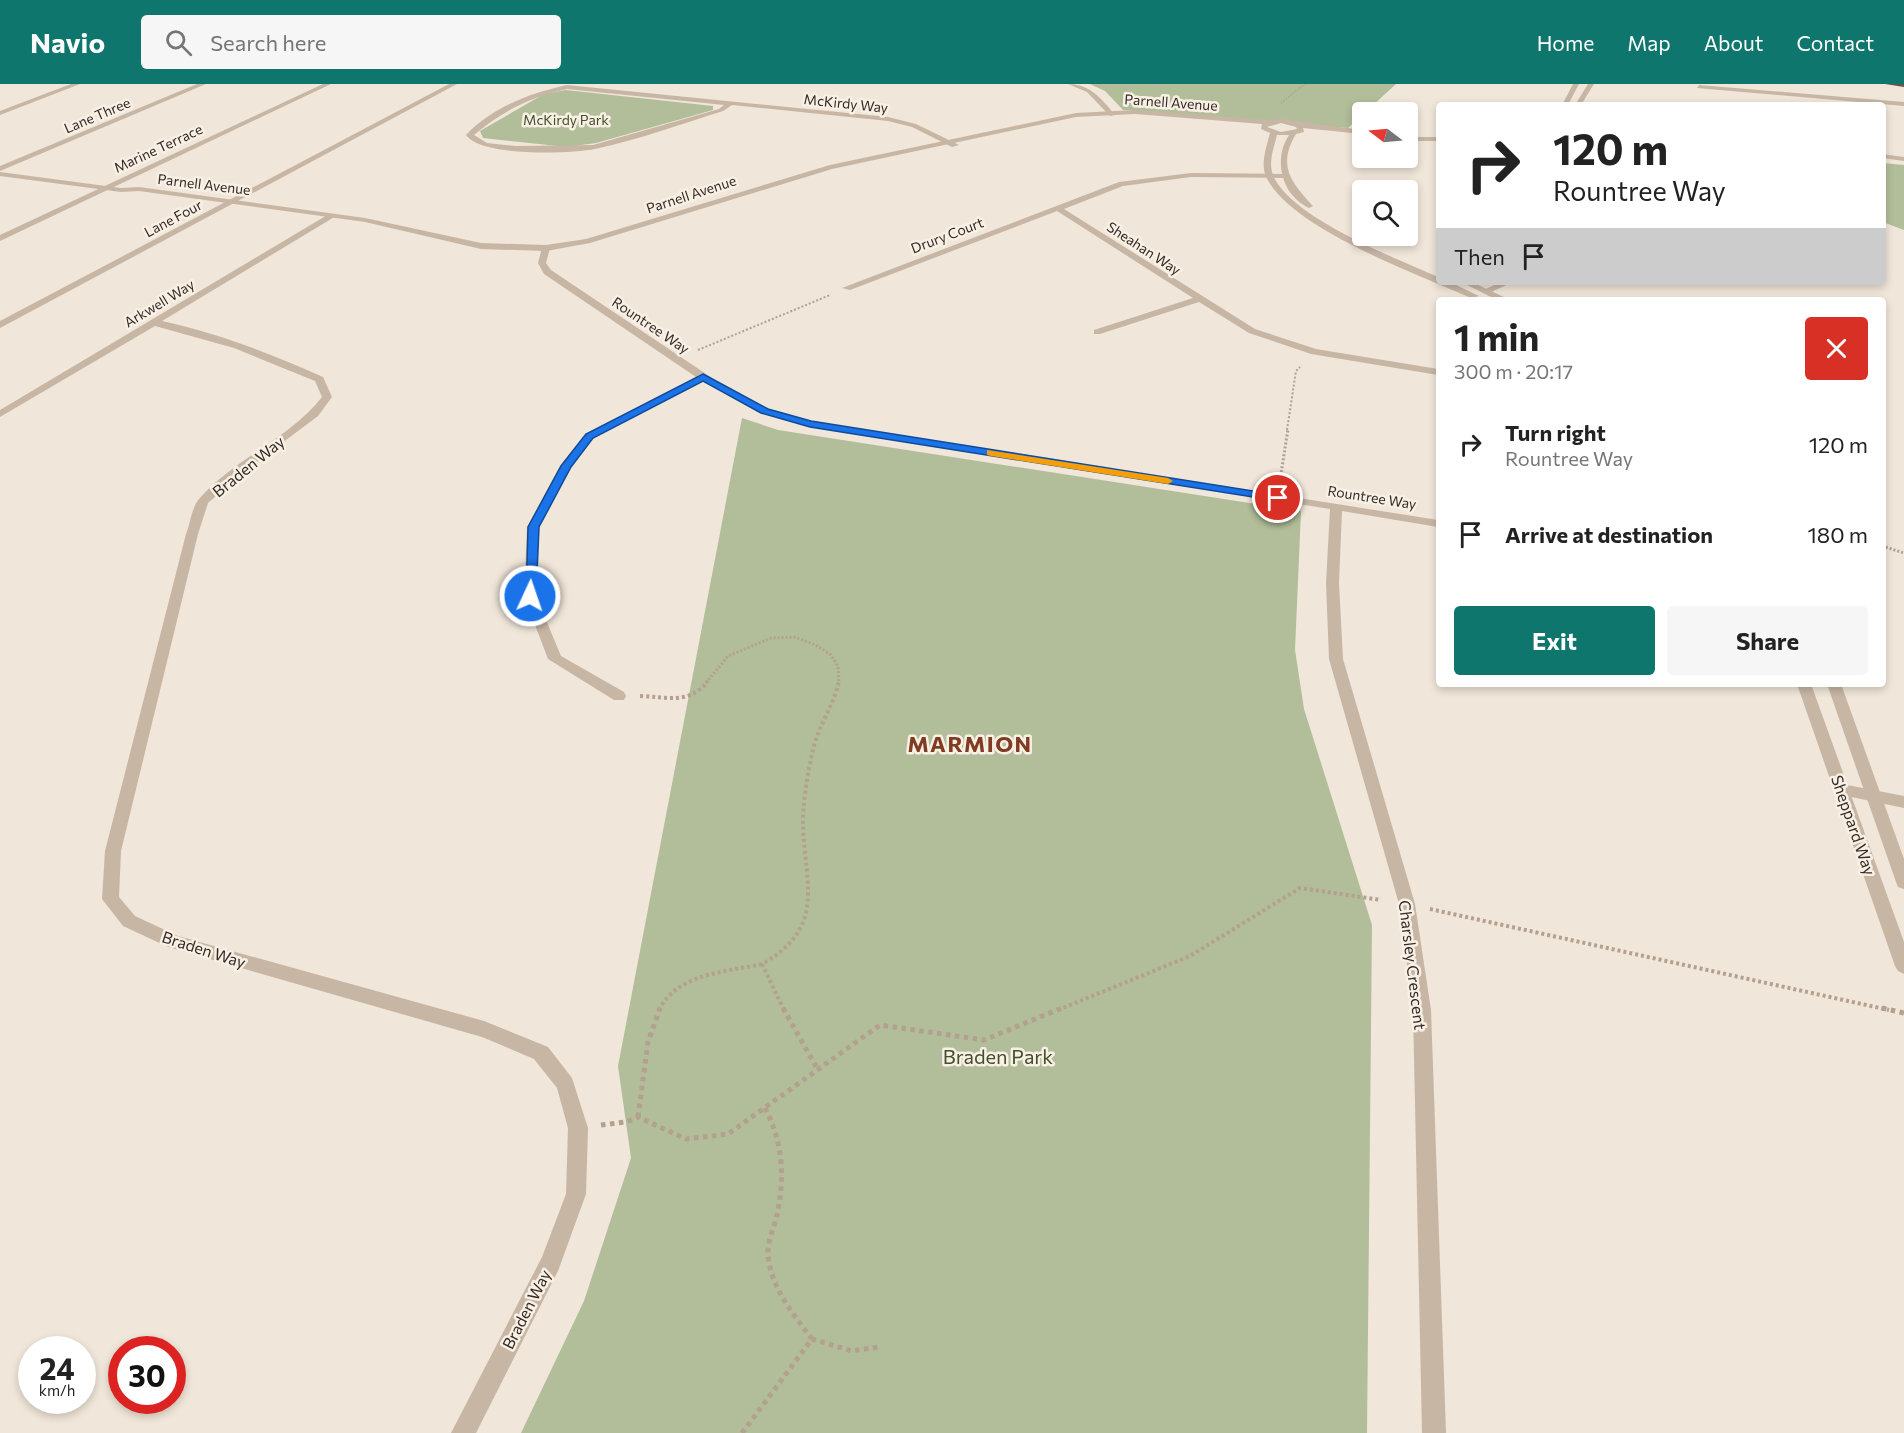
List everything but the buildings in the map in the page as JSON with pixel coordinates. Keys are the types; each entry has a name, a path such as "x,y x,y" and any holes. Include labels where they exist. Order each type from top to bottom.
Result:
{"highway":[{"path":"1889,84 1904,85"}],"street":[{"path":"0,113 77,84"},
{"name":"Lane Three","path":"0,169 203,84"},
{"name":"Marine Terrace","path":"0,238 328,84"},
{"name":"Lane Four","path":"0,325 454,84"},
{"path":"1071,84 1089,91 1110,113"},
{"path":"1567,102 1576,84"},
{"path":"1580,102 1592,84"},
{"name":"McKirdy Way","path":"731,103 711,113 594,147 574,149 496,145 477,142 470,135 486,121 534,94 567,87 731,103 888,119 914,125 951,143"},
{"path":"1699,87 1870,102"},
{"path":"1886,103 1904,105"},
{"name":"Parnell Avenue","path":"0,174 121,190 139,189 234,201 471,251 506,254 596,245 795,182 951,143 1110,113 1298,124 1352,132"},
{"name":"Parnell Avenue","path":"1110,113 1170,118 1269,132 1352,134"},
{"path":"1269,122 1263,124 1269,132 1267,167 1269,176 1282,195 1320,223 1436,279"},
{"path":"1298,124 1303,129 1296,134 1284,151 1282,161 1284,176 1296,194 1314,210 1373,241 1436,269"},
{"path":"1418,136 1436,135"},
{"path":"1418,138 1436,140"},
{"path":"1886,157 1904,159"},
{"path":"1057,208 1106,189 1145,179 1191,175 1284,176"},
{"name":"Parnell Avenue","path":"121,190 129,194 327,219"},
{"name":"Drury Court","path":"847,288 1057,208"},
{"name":"Sheahan Way","path":"1057,208 1252,331 1314,352 1436,372"},
{"name":"Arkwell Way","path":"0,414 327,219"},
{"name":"Rountree Way","path":"545,250 542,263 547,272 675,360 765,411 810,424 1436,523"},
{"path":"1452,285 1484,296 1504,285"},
{"path":"1469,285 1484,296"},
{"path":"1097,332 1199,299"},
{"name":"Braden Way","path":"153,322 179,327 292,366 319,379 327,397 314,414 238,471 203,502 192,534 113,850 110,899 129,921 174,942 484,1029 541,1053 565,1084 578,1128 576,1194 554,1253 463,1433"},
{"path":"619,696 555,658 530,596 533,527 566,466 589,436 703,377"},
{"name":"Charsley Crescent","path":"1336,507 1332,569 1332,617 1336,659 1407,904 1422,1010 1434,1433"},
{"name":"Sheppard Way","path":"1805,687 1904,966"},
{"name":"Sheppard Way","path":"1835,687 1904,882"},
{"path":"1842,790 1904,802"}],"path":[{"path":"675,360 847,288"},
{"path":"1278,498 1296,371 1314,352"},
{"path":"1886,547 1904,553"},
{"path":"619,696 688,697 698,693 728,656 771,638 794,637 816,645 831,655 838,666 839,683 813,749 803,825 810,893 807,915 796,937 781,953 762,964 685,983 665,997 653,1017 638,1117"},
{"path":"578,1128 626,1122 638,1117 686,1139 728,1134 880,1026 984,1040 1190,956 1300,888 1407,904 1904,1013"},
{"path":"762,964 768,981 818,1070"},
{"path":"764,1108 773,1122 784,1164 780,1200 768,1253 776,1288 812,1339 852,1351 879,1347"},
{"path":"742,1433 812,1339"}],"green space":[{"path":"1090,84 1396,84 1376,102 1352,102 1352,124 1348,128 1123,110 1105,91"},
{"name":"McKirdy Park","path":"566,90 713,106 713,110 596,143 567,147 483,138 480,131 544,94"},
{"path":"1886,163 1904,165 1904,230 1886,223"},
{"name":"Braden Park","path":"742,418 778,430 1301,511 1295,650 1304,709 1372,925 1367,1433 521,1433 584,1301 631,1158 618,1066"}],"slow traffic":[{"path":"991,453 1168,481"}],"district":[{"name":"MARMION","path":"970,743"}],"route":[{"path":"530,596 533,527 566,466 589,436 703,377 765,411 810,424 1278,498"}]}
